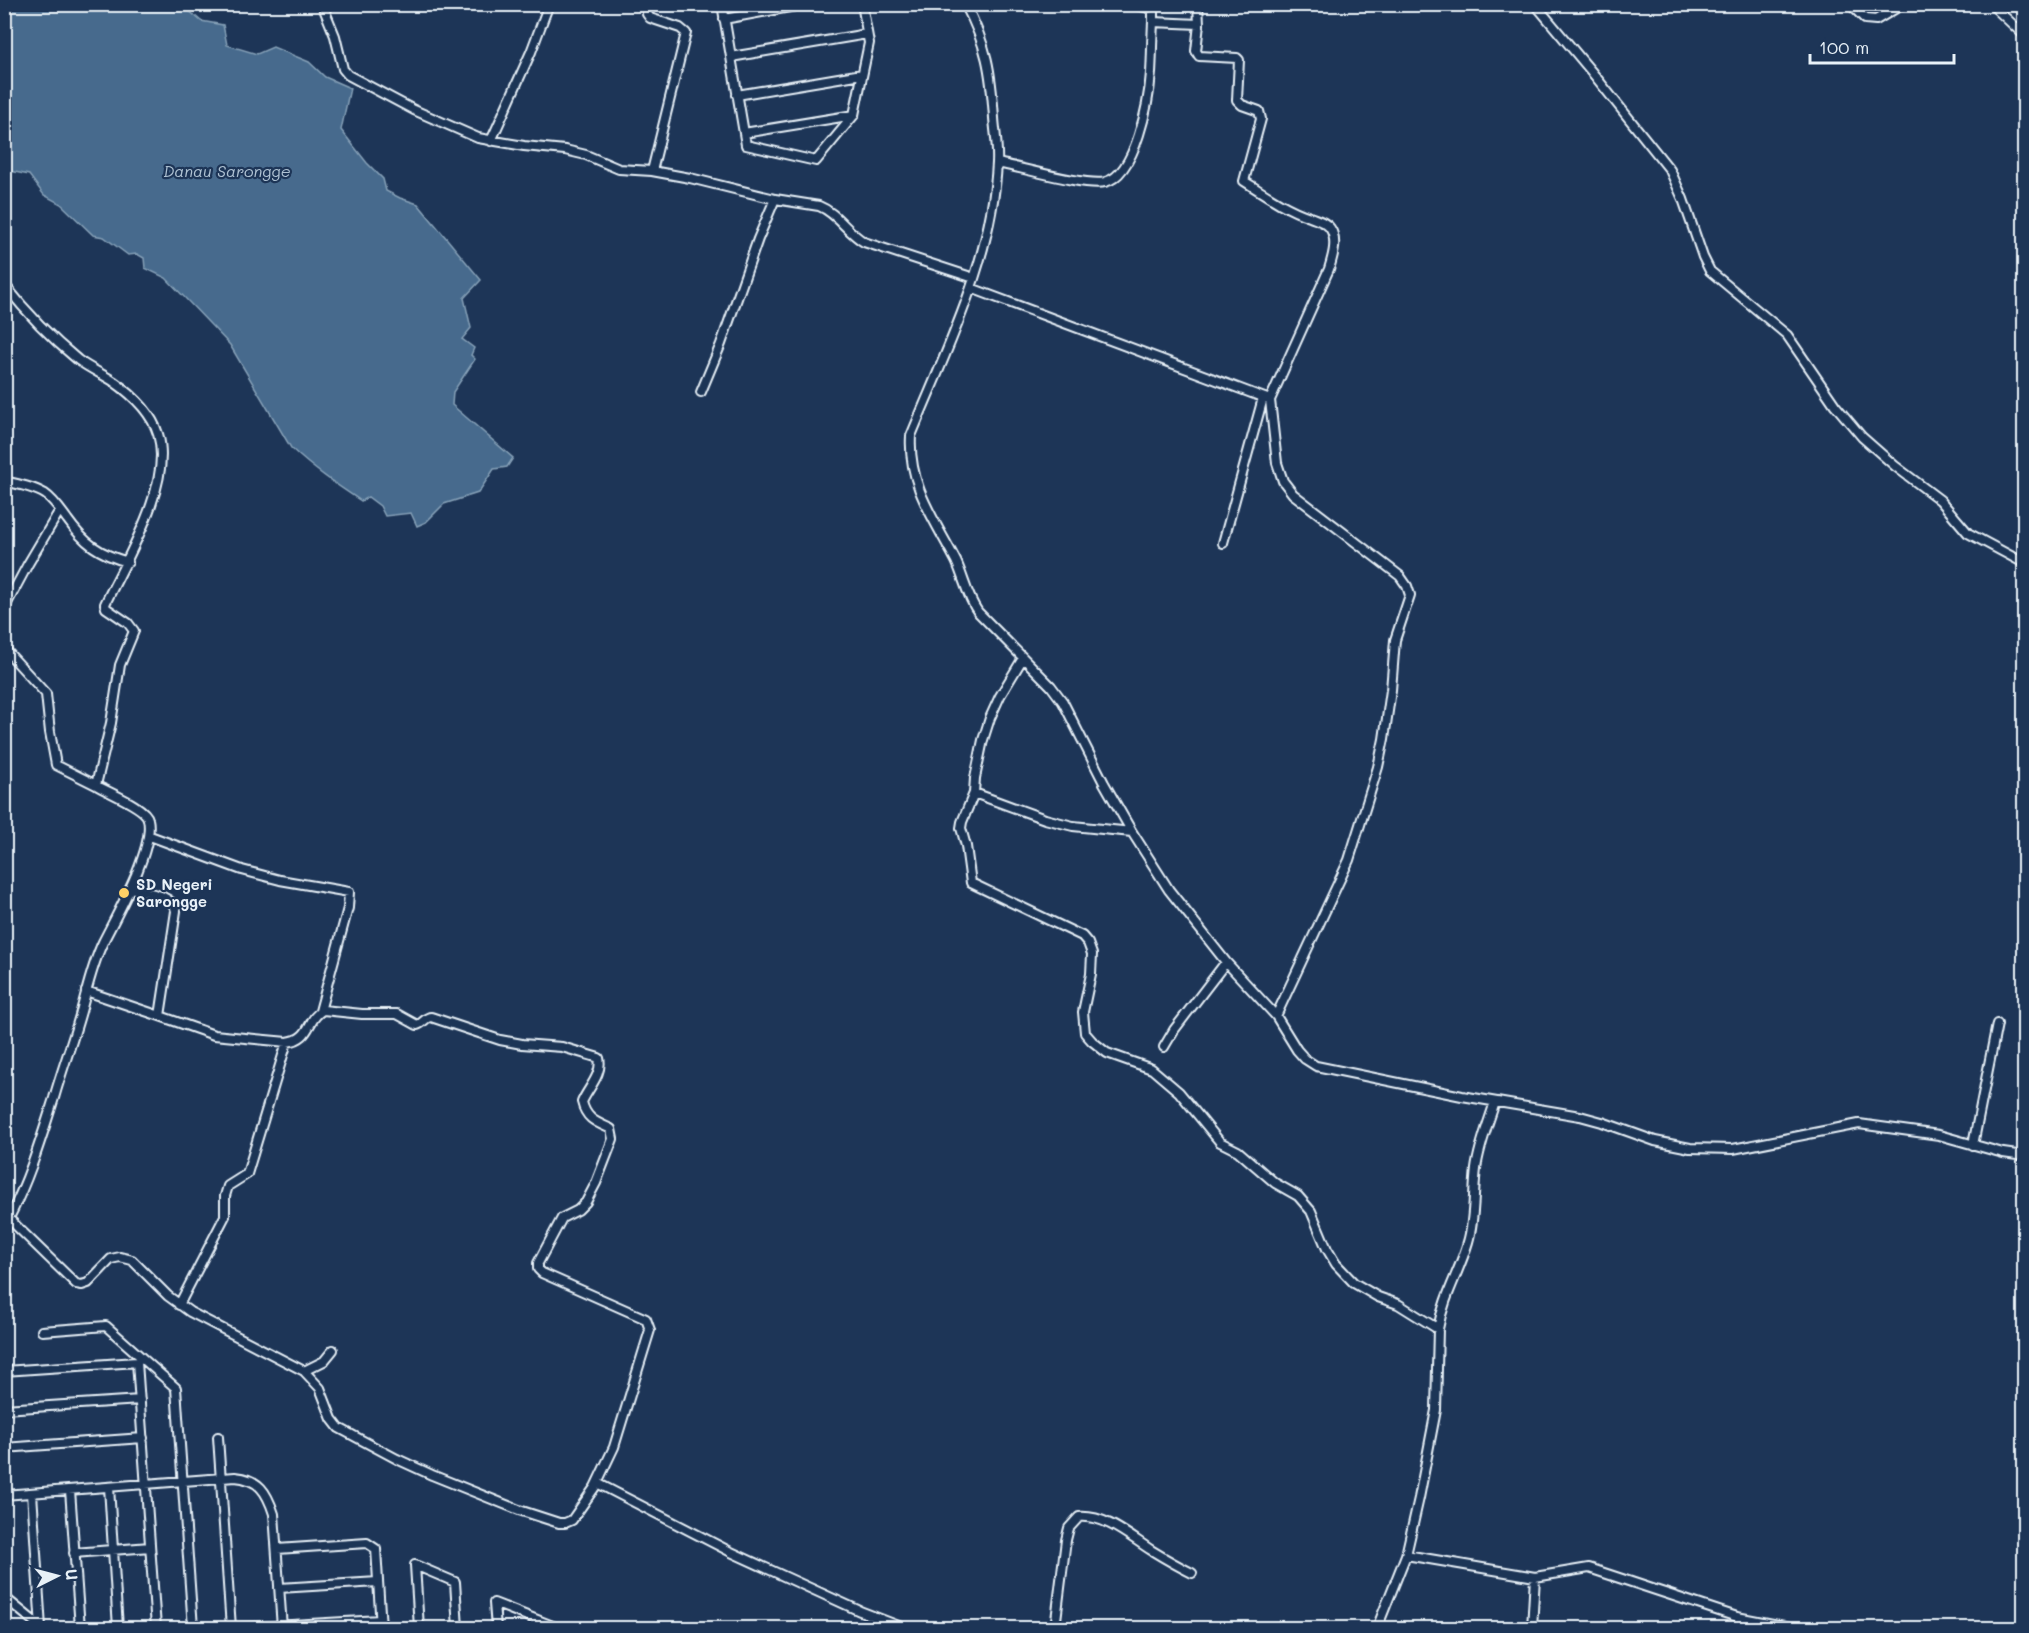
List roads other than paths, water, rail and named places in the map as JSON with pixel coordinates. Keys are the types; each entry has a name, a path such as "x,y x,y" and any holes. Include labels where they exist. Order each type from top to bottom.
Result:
{"street":[{"path":"322,4 335,36 343,69 348,75 414,110 478,138 565,150 586,155 619,169 652,171 709,182 775,199 812,204 826,208 855,237 864,242 974,278"},
{"path":"491,141 531,52 549,4"},
{"path":"647,4 647,14 650,18 680,28 686,33 652,171"},
{"path":"722,4 746,145 816,161 854,114 869,44 862,4"},
{"path":"724,19 807,4"},
{"path":"965,4 979,30 988,60 997,163 989,223 971,288 943,364 911,436 911,447 922,499 957,563 972,604 1051,686 1063,702 1104,783 1169,890 1226,962 1275,1016 1305,1059 1316,1066 1495,1102 1580,1116 1655,1141 1690,1148 1733,1149 1859,1124 1939,1135 2025,1156"},
{"path":"997,163 1081,181 1105,183 1116,177 1127,164 1140,130 1151,75 1153,9 1132,4"},
{"path":"1198,4 1197,51 1199,56 1237,58 1239,62 1237,100 1242,105 1259,111 1261,115 1244,181 1278,203 1329,226 1333,234 1334,249 1329,269 1266,399 1223,543"},
{"path":"1535,4 1670,170 1702,257 1710,271 1786,335 1834,405 1862,438 1940,500 1968,532 2025,563"},
{"path":"1850,4 1865,19 1876,20 1903,4"},
{"path":"1991,4 2025,34"},
{"path":"1153,22 1199,24"},
{"path":"731,57 867,34"},
{"path":"737,95 862,74"},
{"path":"744,134 854,114"},
{"path":"701,392 722,344 758,239 775,199"},
{"path":"4,284 32,317 79,361 141,404 153,420 160,441 160,472 152,503 128,562 105,604 106,608 128,623 134,631 120,664 111,723 96,785"},
{"path":"971,288 1266,399"},
{"path":"1266,399 1276,463 1283,481 1293,494 1400,576 1410,595 1395,640 1391,690 1380,758 1349,860 1275,1016"},
{"path":"4,481 17,483 47,495 80,537 92,547 128,562"},
{"path":"4,609 60,510"},
{"path":"4,648 46,694 56,765 145,812 149,820 150,836 130,888 91,973 36,1157 22,1192 7,1216 76,1284 88,1283 111,1259 126,1258 137,1264 179,1305 304,1371 320,1388 332,1419 339,1428 405,1463 519,1510 565,1523 576,1514 597,1483 614,1447 650,1330 646,1319 542,1274 538,1269 538,1263 562,1218 578,1210 586,1202 613,1139 611,1129 599,1124 584,1113 582,1102 595,1080 600,1066 599,1058 562,1047 500,1040 431,1017 427,1017 422,1024 417,1025 397,1014 320,1011"},
{"path":"1023,658 1000,696 990,718 983,740 974,793 962,822 961,828 971,883 1082,936 1088,943 1092,954 1091,974 1083,1012 1085,1034 1107,1053 1152,1070 1179,1092 1220,1142 1238,1151 1275,1184 1298,1196 1311,1211 1336,1264 1354,1282 1378,1297 1398,1304 1438,1329"},
{"path":"974,793 1045,819 1072,826 1132,832"},
{"path":"86,991 214,1035 287,1042 304,1035 320,1011 348,908 349,892 280,880 242,870 150,836"},
{"path":"130,888 158,896 175,905 160,1017"},
{"path":"1164,1047 1174,1030 1226,962"},
{"path":"1973,1145 1997,1024"},
{"path":"179,1305 225,1216 225,1197 228,1186 247,1174 287,1042"},
{"path":"1377,1629 1406,1555 1436,1410 1438,1329 1445,1299 1469,1241 1476,1167 1495,1102"},
{"path":"42,1331 106,1326 176,1388 193,1629"},
{"path":"304,1371 324,1361 333,1350"},
{"path":"4,1371 137,1362 156,1629 146,1484"},
{"path":"4,1410 140,1400"},
{"path":"218,1437 231,1629"},
{"path":"4,1448 143,1438"},
{"path":"4,1495 221,1478 248,1478 261,1487 270,1500 274,1514 282,1627"},
{"path":"597,1483 730,1552 904,1629"},
{"path":"109,1487 118,1629"},
{"path":"70,1490 80,1629"},
{"path":"32,1493 41,1628"},
{"path":"1055,1629 1066,1540 1069,1528 1079,1516 1089,1516 1113,1525 1168,1561 1192,1573"},
{"path":"236,1629 381,1624 376,1549 367,1542 277,1549"},
{"path":"74,1553 150,1547"},
{"path":"1406,1555 1535,1577 1589,1568 1737,1617 1795,1629"},
{"path":"419,1629 414,1565 455,1582 458,1629"},
{"path":"1532,1629 1535,1577"},
{"path":"279,1588 378,1581"},
{"path":"4,1597 41,1628"},
{"path":"496,1629 494,1603 558,1629"},
{"path":"535,1619 535,1629"}],"water":[{"name":"Danau Sarongge","path":"5,4 187,5 187,9 201,21 223,25 227,45 257,54 273,47 309,62 325,77 350,88 341,130 383,179 386,191 418,204 481,280 464,298 471,328 462,339 474,348 471,355 475,359 453,392 452,405 513,458 507,467 494,469 478,493 444,504 426,522 417,526 411,513 385,516 380,506 368,497 361,501 316,470 291,448 230,345 166,278 145,268 144,258 137,254 128,255 104,237 93,235 61,204 44,195 29,175 5,170"}],"place":[{"name":"SD Negeri Sarongge","path":"124,893"}]}
